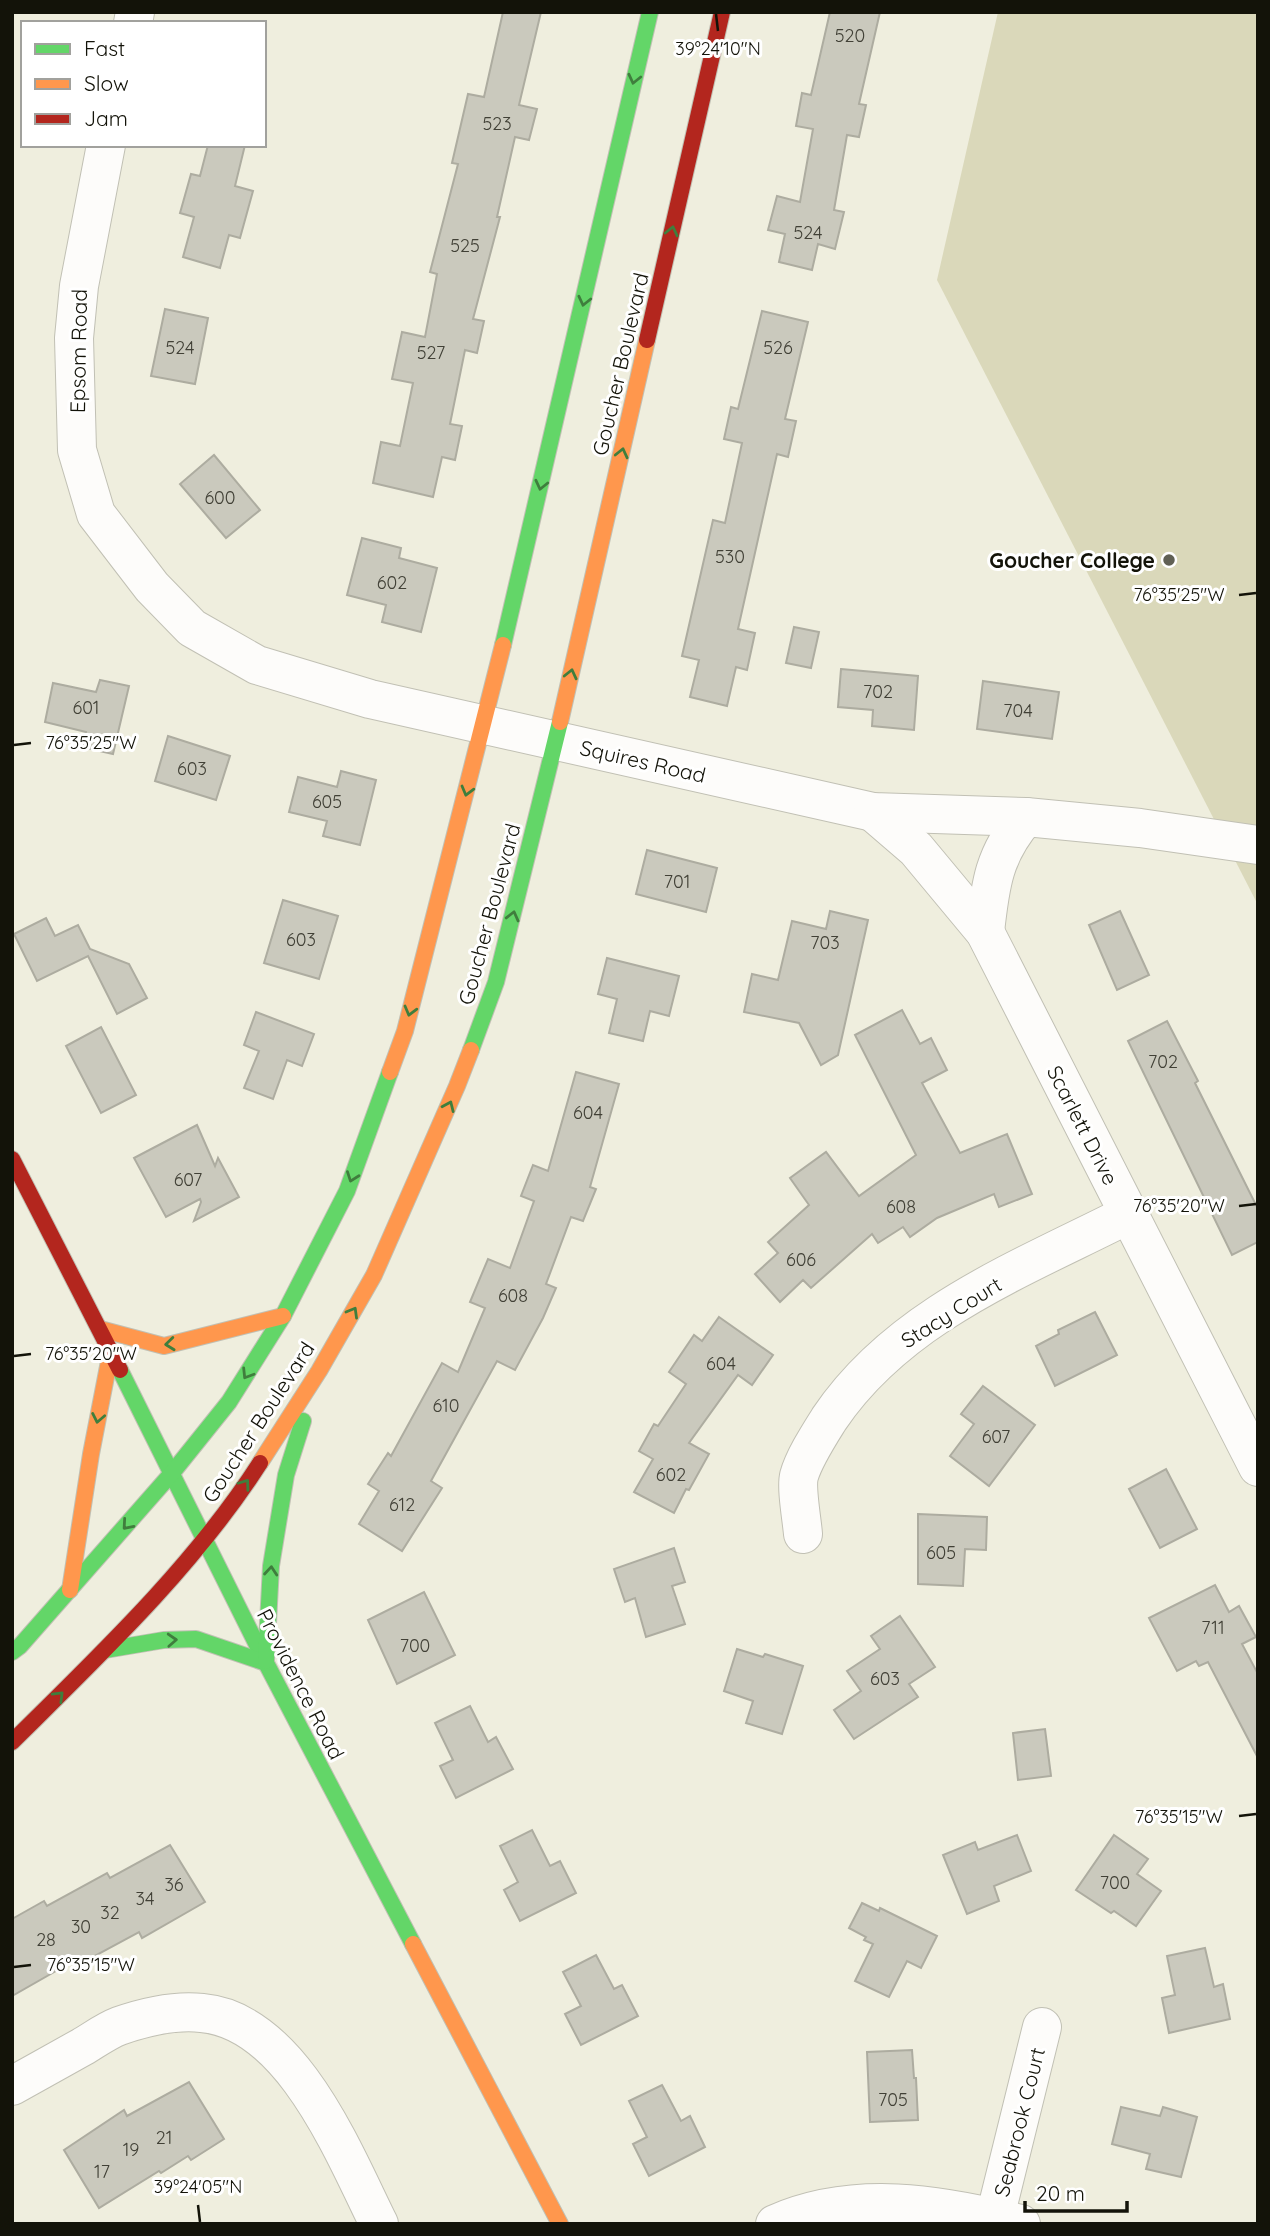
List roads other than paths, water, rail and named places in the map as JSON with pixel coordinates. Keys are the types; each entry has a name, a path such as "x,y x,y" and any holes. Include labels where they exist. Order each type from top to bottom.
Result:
{"main road":[{"name":"Goucher Boulevard","path":"12,1652 172,1473 229,1402 283,1316 347,1191 405,1031 484,725 650,12"},
{"name":"Goucher Boulevard","path":"12,1742 105,1650 205,1539 252,1475 319,1371 374,1275 457,1087 496,982 556,741 722,12"},
{"name":"Providence Road","path":"12,1159 266,1663 560,2224"},
{"path":"100,1329 164,1346 283,1316"},
{"path":"70,1590 91,1454 111,1351"},
{"path":"105,1650 164,1640 196,1639 266,1663 271,1566 286,1475 319,1371"}],"street":[{"name":"Epsom Road","path":"96,514 77,450 74,338 82,263 106,147"},
{"name":"Squires Road","path":"96,514 152,587 192,628 257,665 370,699 873,813 1026,817 1140,828 1258,845"},
{"name":"Scarlett Drive","path":"873,813 916,849 985,932 1258,1467"},
{"path":"985,932 989,896 998,858 1011,834 1026,817"},
{"name":"Stacy Court","path":"803,1534 798,1477 820,1433 845,1396 870,1367 907,1335 961,1300 1129,1214"},
{"path":"12,2086 116,2027 173,2013 204,2012 233,2021 262,2037 292,2069 326,2116 379,2224"},
{"name":"Seabrook Court","path":"1008,2221 1042,2027"},
{"path":"775,2224 797,2214 833,2205 869,2202 910,2203 1008,2221"}],"place":[{"name":"Goucher College","path":"1169,560"}]}
